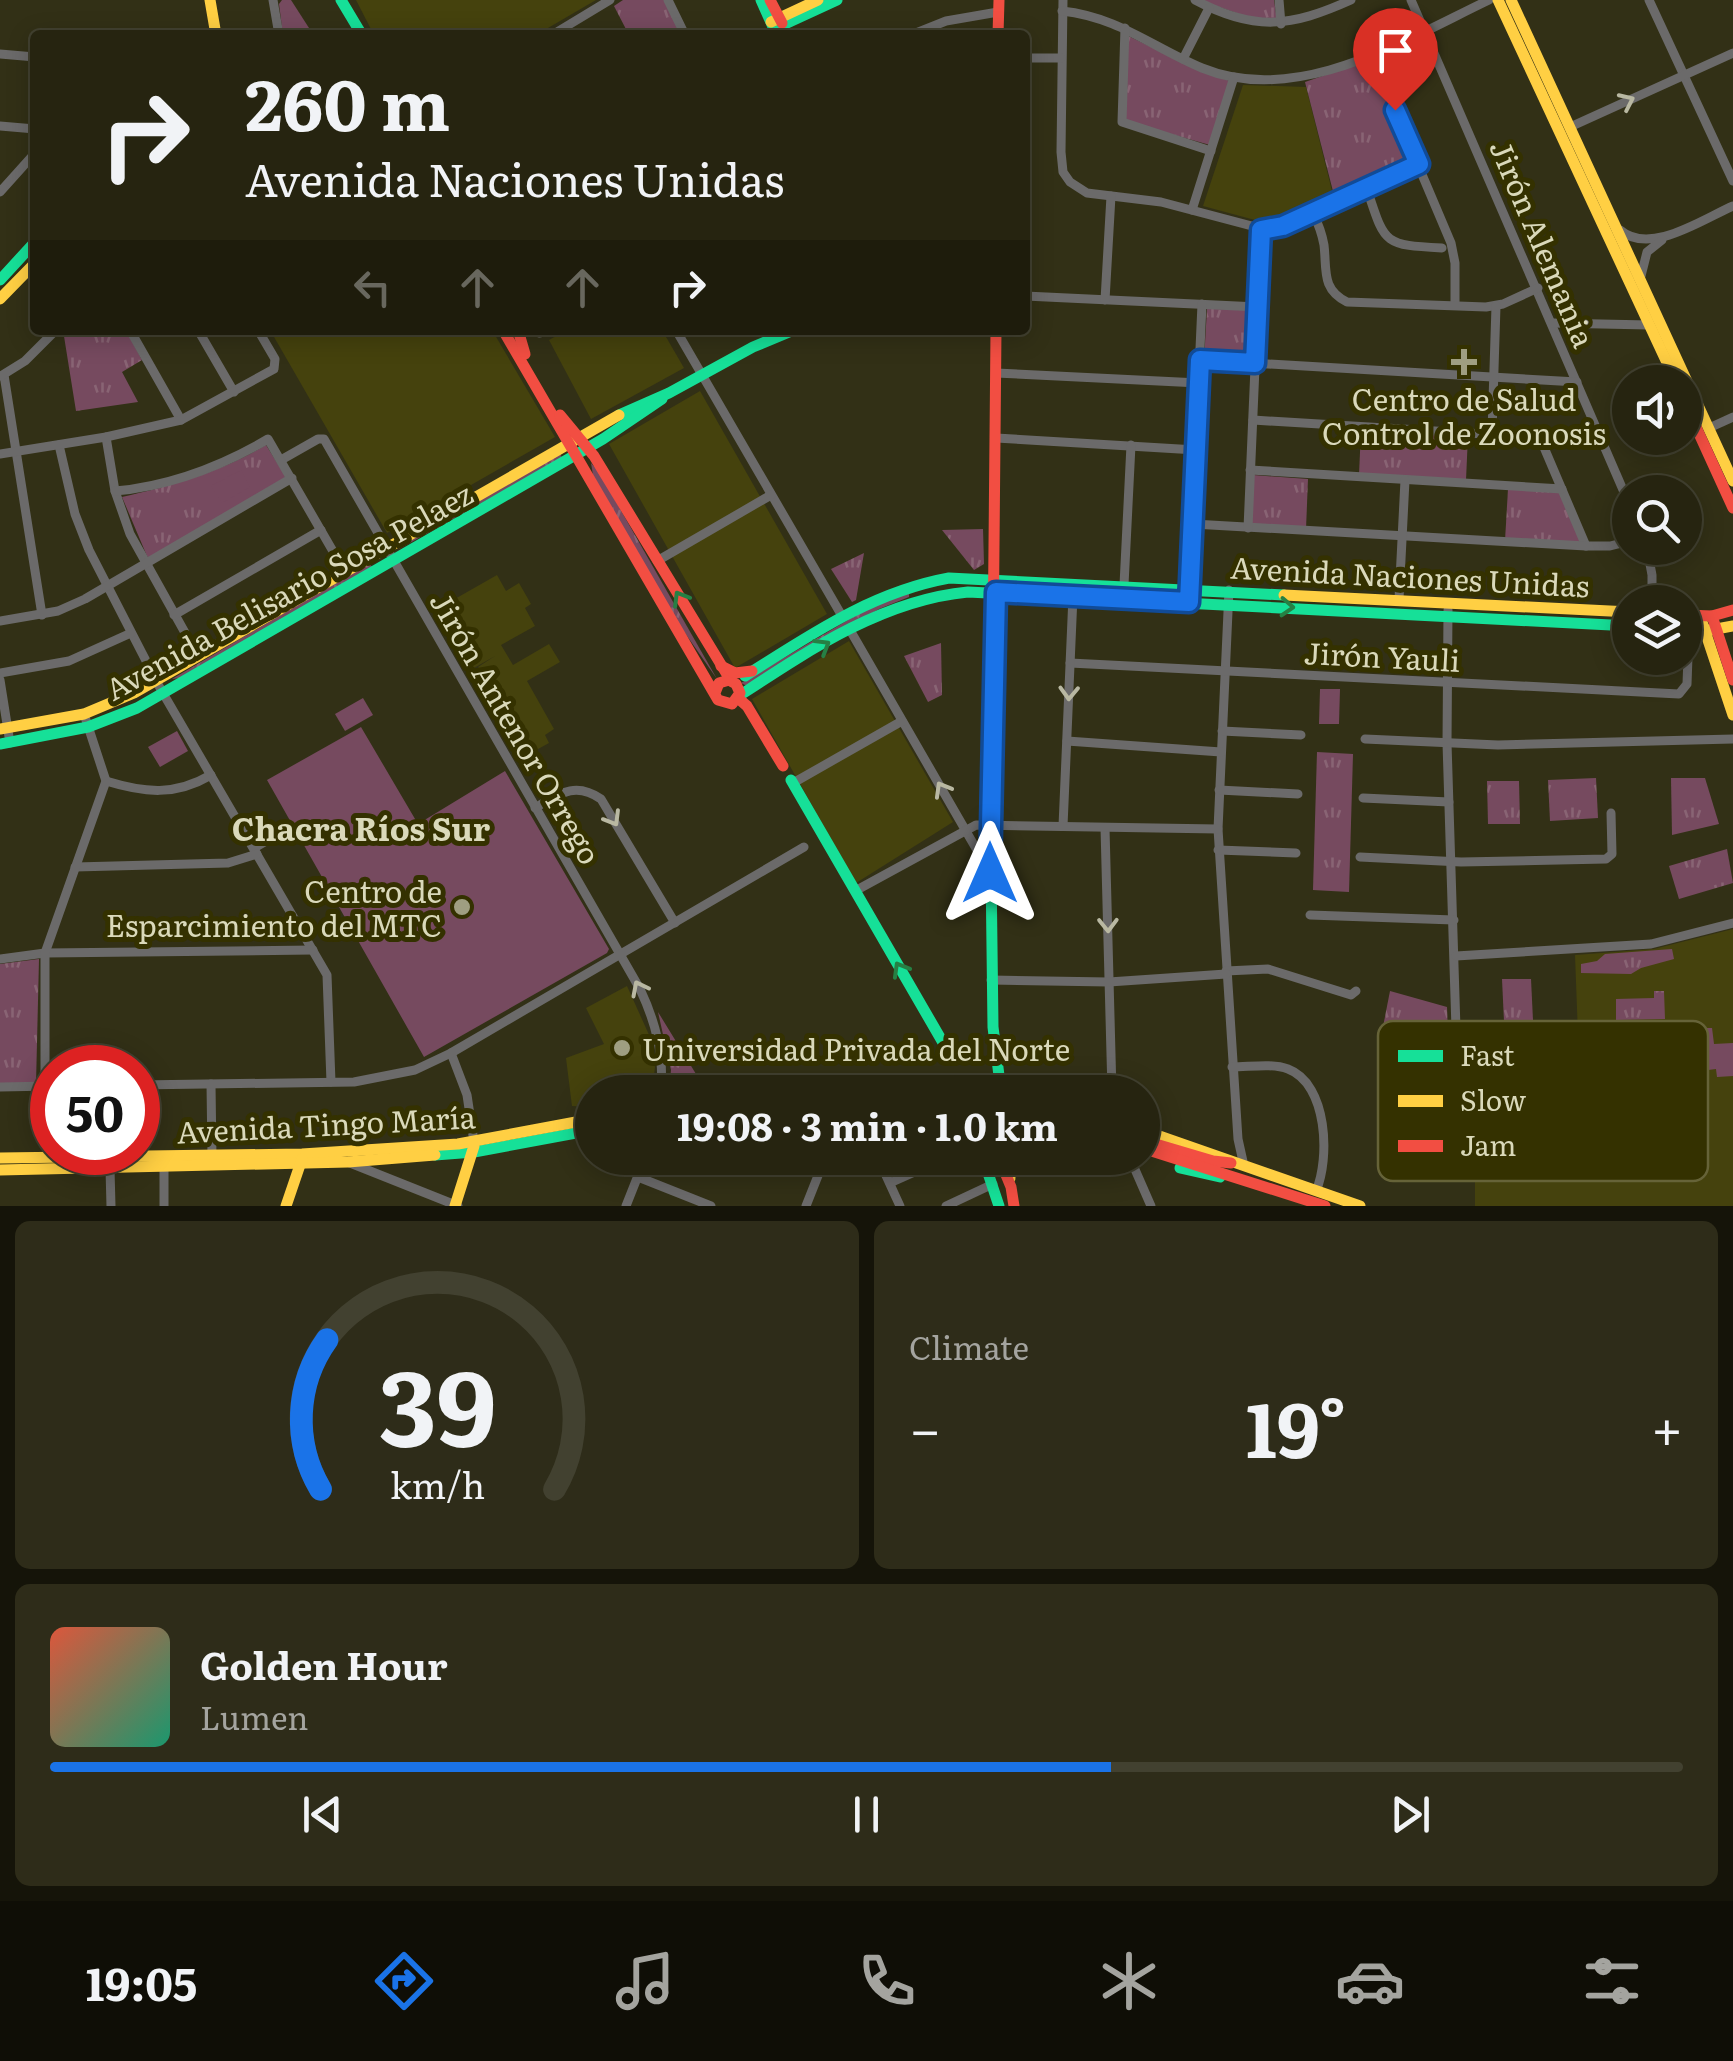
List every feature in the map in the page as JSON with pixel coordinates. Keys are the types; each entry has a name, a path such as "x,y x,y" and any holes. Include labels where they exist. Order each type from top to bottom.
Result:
{"main road":[{"path":"210,0 215,30"},
{"path":"342,0 359,30"},
{"path":"761,0 778,27"},
{"path":"770,0 778,27"},
{"path":"778,27 818,0"},
{"path":"778,27 837,0"},
{"path":"1500,1 1570,128 1733,480"},
{"path":"1500,1 1668,365"},
{"path":"0,280 30,247"},
{"path":"0,299 30,267"},
{"path":"506,335 658,561 783,766"},
{"path":"519,335 524,353 715,693 724,704 732,704 739,697"},
{"path":"578,446 644,402 784,335"},
{"path":"996,335 990,873 996,1075"},
{"path":"1702,440 1733,508"},
{"name":"Avenida Belisario Sosa Pelaez","path":"5,743 86,721 385,548 578,446"},
{"name":"Avenida Belisario Sosa Pelaez","path":"4,728 121,715 393,562 578,446"},
{"path":"978,577 996,550"},
{"name":"Avenida Naciones Unidas","path":"732,681 885,594 914,584 978,577 996,585 1073,596 1612,625"},
{"path":"914,584 918,598"},
{"name":"Avenida Naciones Unidas","path":"739,697 884,610 918,598 996,585 1124,585 1612,611"},
{"path":"1702,616 1733,610"},
{"path":"1706,616 1733,680"},
{"path":"1702,630 1733,626"},
{"path":"1711,630 1733,715"},
{"path":"718,664 735,672 752,671"},
{"path":"715,693 721,682 732,681"},
{"path":"792,781 949,1053"},
{"name":"Avenida Tingo María","path":"0,1158 212,1156 348,1162 474,1147 575,1124"},
{"name":"Avenida Tingo María","path":"540,1133 575,1131"},
{"path":"1160,1137 1326,1206"},
{"path":"1160,1145 1236,1166"},
{"path":"456,1206 474,1147"},
{"name":"Avenida Tingo María","path":"160,1168 474,1147"},
{"path":"1160,1151 1236,1166"},
{"path":"286,1206 302,1159"},
{"path":"1160,1162 1204,1175 1236,1166"},
{"name":"Avenida Tingo María","path":"0,1170 30,1170"},
{"path":"990,1175 999,1206"},
{"path":"1006,1175 1011,1187"},
{"path":"1010,1175 1014,1206"},
{"path":"1311,1199 1360,1206"}],"street":[{"path":"273,0 278,30"},
{"path":"560,30 610,0"},
{"path":"668,0 683,30"},
{"path":"1196,0 1249,21 1281,24 1308,18 1349,0"},
{"path":"1279,0 1281,24"},
{"name":"Jirón Alemania","path":"1411,0 1617,475"},
{"path":"1649,0 1733,180"},
{"path":"1419,164 1283,226 1261,230 1150,199 1082,192 1063,172 1063,6 1098,16 1183,59 1234,77 1261,81 1326,73 1500,1"},
{"path":"937,29 998,6"},
{"path":"1183,59 1210,8"},
{"path":"1125,28 1122,122 1211,151"},
{"path":"1570,128 1733,52"},
{"path":"0,54 30,57"},
{"path":"1371,54 1452,243 1454,306"},
{"path":"1030,58 1061,58"},
{"path":"1192,210 1234,77"},
{"path":"0,126 30,129"},
{"path":"19,128 30,140"},
{"path":"1,188 30,157"},
{"path":"1366,189 1380,228 1390,241 1401,246 1442,248"},
{"path":"1105,300 1111,196"},
{"path":"1617,227 1642,240 1672,232 1733,206"},
{"path":"1313,213 1324,242 1327,284 1347,302 1496,306 1538,288"},
{"path":"1248,528 1261,230"},
{"path":"1641,280 1648,252 1672,232"},
{"path":"1030,296 1258,307"},
{"path":"1189,602 1202,304"},
{"path":"1492,432 1496,306"},
{"path":"1553,323 1650,326"},
{"path":"42,615 2,376 25,361 51,335"},
{"path":"133,335 181,420"},
{"path":"201,335 234,392"},
{"path":"0,454 181,420 274,369 276,364 261,335"},
{"path":"679,335 842,616"},
{"path":"1200,360 1577,382"},
{"path":"996,373 1199,383"},
{"path":"1709,428 1733,417"},
{"path":"1252,420 1528,435 1539,440 1586,546"},
{"path":"106,437 115,492 146,564 198,656"},
{"path":"996,438 1196,450"},
{"path":"115,492 198,473 268,439 345,572"},
{"name":"Jirón Antenor Orrego","path":"281,460 324,439 640,988 656,1028 662,1075"},
{"path":"59,445 74,514 107,587 156,680 327,974 331,1082"},
{"path":"1124,585 1131,445"},
{"path":"1250,470 1562,489"},
{"path":"0,621 42,615 86,600 292,478"},
{"path":"1398,599 1405,480"},
{"path":"658,561 772,495"},
{"path":"1192,524 1612,546"},
{"path":"174,615 321,530"},
{"path":"1230,590 1218,850 1238,1139 1236,1166"},
{"path":"1063,826 1073,596"},
{"path":"1448,602 1447,743 1457,1021"},
{"path":"850,630 990,873"},
{"path":"5,743 0,677 69,661 132,633"},
{"name":"Jirón Yauli","path":"1070,663 1673,694 1683,692 1688,675"},
{"path":"48,1045 45,953 106,781 86,721"},
{"path":"792,781 902,721"},
{"path":"1222,730 1301,735"},
{"path":"1365,738 1528,745 1733,738"},
{"path":"1067,741 1220,752"},
{"path":"106,781 160,792 178,790 212,776"},
{"path":"535,808 572,789 582,789 601,800 675,923"},
{"path":"1218,790 1298,794"},
{"path":"1363,798 1449,802"},
{"path":"1360,857 1451,862 1606,859 1612,854 1611,812"},
{"path":"855,891 965,829 991,824 1218,830"},
{"path":"75,867 228,863 255,851 288,828"},
{"path":"1105,828 1112,1075"},
{"path":"160,1085 331,1082 400,1074 451,1053 804,847"},
{"path":"1218,850 1296,854"},
{"path":"1310,915 1454,920"},
{"path":"1456,956 1651,944 1733,923"},
{"path":"0,959 45,953 313,950"},
{"path":"991,980 1109,982 1268,969 1351,995 1356,992"},
{"path":"451,1053 467,1095 474,1147"},
{"path":"1232,1068 1284,1067 1309,1085 1318,1105 1325,1165 1311,1199"},
{"path":"211,1084 212,1156"},
{"path":"0,1087 30,1086"},
{"path":"1236,1166 1231,1152 1238,1139"},
{"path":"348,1162 456,1206"},
{"path":"164,1168 164,1206"},
{"path":"110,1175 111,1206"},
{"path":"806,1206 818,1175"},
{"path":"886,1175 900,1206"},
{"path":"890,1183 908,1175"},
{"path":"1137,1175 1151,1206"},
{"path":"626,1206 638,1177 712,1206"},
{"path":"946,1206 994,1184"}],"shaded area":[{"path":"356,0 596,0 545,30 371,30"},
{"path":"1243,85 1306,87 1333,195 1266,223 1203,206"},
{"path":"273,335 495,335 555,437 387,533"},
{"path":"558,335 665,335 684,368 591,419 549,340"},
{"path":"700,391 827,614 735,668 609,444"},
{"path":"497,575 506,591 519,583 531,604 525,608 535,626 501,645 513,665 549,644 560,662 527,681 554,729 545,735 549,743 529,754 478,667 495,656 474,668 467,656 473,652 446,604"},
{"path":"849,641 953,822 856,883 752,699"},
{"path":"1733,929 1733,1206 1475,1206 1475,1181 1708,1181 1708,1021 1577,1021 1575,955 1654,949"},
{"name":"Universidad Privada del Norte","path":"627,986 650,1037 654,1075 575,1075 575,1106 572,1106 566,1058 604,1044 586,1008"}],"green space":[{"path":"291,0 309,30 282,30 279,4"},
{"path":"623,0 666,0 678,30 626,30 614,6"},
{"path":"1199,0 1274,0 1277,20 1251,18"},
{"path":"1126,35 1230,81 1210,145 1124,121"},
{"path":"1369,60 1412,162 1335,199 1305,82"},
{"path":"1207,309 1256,309 1254,362 1204,361"},
{"path":"64,335 129,335 142,360 122,372 138,402 76,411"},
{"path":"1361,430 1468,435 1466,480 1359,475"},
{"path":"266,445 286,477 147,556 122,497 196,477"},
{"path":"560,453 562,458 399,549 409,539"},
{"path":"591,463 717,679 678,623 593,475"},
{"path":"241,470 250,487 222,503 211,486"},
{"path":"1253,475 1308,479 1306,529 1251,525"},
{"path":"1508,489 1559,492 1585,546 1505,541"},
{"path":"983,529 984,564 974,570 942,530"},
{"path":"864,553 856,600 852,602 831,569"},
{"path":"369,563 372,567 181,678 172,679"},
{"path":"909,591 909,597 879,609 747,686 741,683 877,603"},
{"path":"941,643 942,695 928,702 904,656"},
{"path":"1320,689 1340,689 1339,724 1319,724"},
{"path":"363,698 373,715 345,731 335,714"},
{"name":"Centro de Esparcimiento del MTC","path":"361,727 418,824 505,771 609,949 424,1057 267,780"},
{"path":"177,731 188,751 160,767 148,747"},
{"path":"1317,752 1353,754 1349,892 1313,890"},
{"path":"1596,778 1598,818 1550,821 1548,780"},
{"path":"1671,778 1705,778 1719,824 1672,835"},
{"path":"1487,781 1519,781 1520,824 1488,824"},
{"path":"1727,849 1733,883 1679,899 1669,866"},
{"path":"1672,949 1674,959 1631,974 1581,973 1581,964 1597,961 1605,954"},
{"path":"39,959 37,1045 30,1045 30,1084 0,1084 0,964"},
{"path":"1502,979 1531,979 1533,1021 1504,1021"},
{"path":"1390,991 1447,1007 1448,1021 1384,1021"},
{"path":"1654,991 1664,991 1665,1019 1616,1020 1616,999 1654,998"},
{"path":"658,1012 697,1075 671,1075"},
{"path":"1708,1028 1712,1028 1714,1044 1733,1043 1733,1076 1717,1077 1716,1069 1708,1070"}],"traffic: fast":[{"path":"341,0 359,30"},
{"path":"761,0 774,29 837,0"},
{"path":"0,280 30,247"},
{"path":"619,415 782,335"},
{"path":"0,744 88,727 137,708 603,439 662,399"},
{"path":"745,676 868,604 949,578 1284,595"},
{"path":"739,696 820,645 877,616 906,605 968,592 1612,625"},
{"path":"791,780 949,1053"},
{"path":"991,868 993,1027 999,1075"},
{"path":"435,1155 474,1152 575,1133"},
{"path":"1180,1168 1220,1177"},
{"path":"989,1175 999,1206"}],"traffic: slow":[{"path":"210,0 215,30"},
{"path":"771,22 818,0"},
{"path":"1498,0 1668,365"},
{"path":"1511,0 1733,481"},
{"path":"0,299 30,268"},
{"path":"0,729 84,714 134,693 619,415"},
{"path":"1284,595 1612,611"},
{"path":"1702,622 1733,715"},
{"path":"1702,630 1733,626"},
{"path":"0,1158 302,1154 458,1144 575,1122"},
{"path":"1160,1136 1360,1206"},
{"path":"455,1206 474,1146"},
{"path":"0,1170 348,1162 435,1155"},
{"path":"286,1206 302,1159"}],"traffic: jam":[{"path":"770,0 782,23"},
{"path":"998,30 999,0"},
{"path":"506,335 718,700 732,704 740,693 729,680 719,683 715,693"},
{"path":"519,335 525,354"},
{"path":"991,868 996,335"},
{"path":"560,415 594,456 731,681"},
{"path":"1702,440 1733,508"},
{"path":"1702,616 1733,610"},
{"path":"1712,616 1733,680"},
{"path":"721,666 735,673 752,671"},
{"path":"739,699 783,766"},
{"path":"1160,1145 1231,1163"},
{"path":"1160,1154 1325,1206"},
{"path":"1006,1175 1014,1206"}],"place":[{"name":"Centro de Salud Control de Zoonosis","path":"1464,362"},
{"name":"Centro de Esparcimiento del MTC","path":"462,907"},
{"name":"Universidad Privada del Norte","path":"622,1048"}],"district":[{"name":"Chacra Ríos Sur","path":"361,827"}],"route":[{"path":"990,873 996,592 1189,602 1200,360 1255,363 1261,230 1283,226 1419,164 1395,110"}]}
